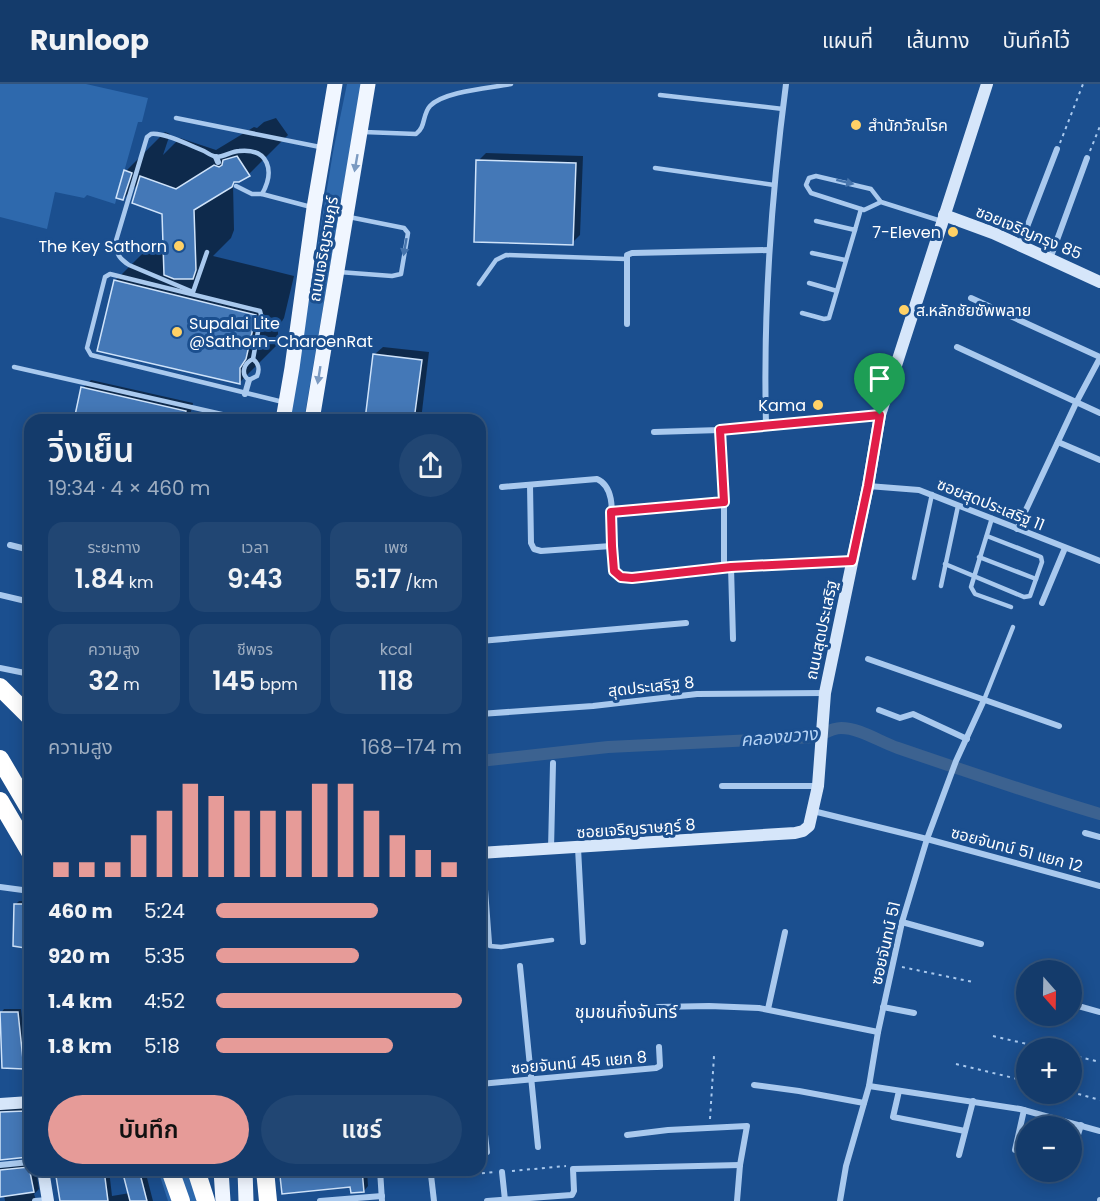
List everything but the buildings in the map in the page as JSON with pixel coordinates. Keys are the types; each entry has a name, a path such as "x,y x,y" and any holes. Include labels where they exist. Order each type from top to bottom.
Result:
{"highway":[{"path":"0,687 24,711"},
{"path":"0,759 24,800"},
{"path":"0,801 24,842"},
{"path":"172,1176 181,1201"},
{"path":"198,1176 206,1201"},
{"path":"266,1176 268,1201"}],"main road":[{"name":"ถนนเจริญราษฎร์","path":"284,414 314,208 335,84"},
{"name":"ถนนเจริญราษฎร์","path":"313,414 362,132 368,84"},
{"path":"221,1176 223,1201"},
{"path":"245,1176 246,1201"}],"street":[{"path":"766,426 764,354 769,250 786,84"},
{"name":"ถนนสุดประเสริฐ","path":"795,833 809,826 813,811 818,786 825,693 868,486 880,415 987,84"},
{"path":"1020,245 1057,149"},
{"path":"1050,259 1087,158"},
{"name":"ซอยเจริญกรุง 85","path":"944,218 1020,245 1100,282"},
{"path":"627,324 627,255 632,253 769,250"},
{"path":"971,298 1099,361 1077,401 1017,529"},
{"path":"957,347 1100,413"},
{"path":"245,394 249,380"},
{"path":"654,432 720,430 880,415"},
{"path":"720,430 733,639"},
{"path":"1058,442 1100,460"},
{"path":"502,487 597,479 603,482 608,488 611,512 614,571 621,577 632,578 728,567 852,561"},
{"path":"530,485 531,543 534,549 542,551 612,546"},
{"name":"ซอยสุดประเสริฐ 11","path":"868,486 919,490 932,494 1100,561"},
{"path":"611,512 724,502"},
{"path":"10,545 24,548"},
{"path":"1042,603 1065,548"},
{"path":"0,595 24,601"},
{"path":"486,640 686,623"},
{"path":"868,659 1059,726"},
{"path":"0,668 24,673"},
{"name":"สุดประเสริฐ 8","path":"486,714 571,708 696,694 825,693"},
{"name":"ซอยจันทน์ 51","path":"840,1201 846,1166 869,1086 883,1007 902,922 927,839 956,761 984,700"},
{"path":"879,710 900,718 913,714 967,739"},
{"path":"551,850 553,763"},
{"path":"722,786 818,786"},
{"name":"ซอยจันทน์ 51 แยก 12","path":"813,811 1100,886"},
{"name":"ซอยเจริญราษฎร์ 8","path":"486,853 795,833"},
{"path":"1085,833 1100,837"},
{"path":"578,848 583,942"},
{"path":"0,887 24,890"},
{"path":"902,922 981,944"},
{"path":"768,1010 785,932"},
{"path":"520,966 538,1147"},
{"path":"658,1007 709,1006 768,1010 878,1032"},
{"path":"883,1007 914,1013"},
{"path":"1082,1007 1100,1012"},
{"name":"ซอยจันทน์ 45 แยก 8","path":"486,1084 656,1068 660,1066 659,1047"},
{"path":"754,1085 864,1103"},
{"path":"869,1086 973,1101 1047,1116"},
{"path":"899,1091 893,1117 965,1131"},
{"path":"959,1155 973,1101"},
{"path":"0,1104 24,1102"},
{"path":"1015,1150 1024,1110"},
{"path":"1082,1125 1100,1131"},
{"path":"627,1135 668,1130 747,1126 737,1201"},
{"path":"486,1143 487,1152"},
{"path":"0,1165 24,1163"},
{"path":"487,1201 572,1195 574,1191 573,1169 740,1165"},
{"path":"502,1172 505,1200"},
{"path":"43,1176 43,1201"},
{"path":"320,1201 382,1199 380,1176"},
{"path":"431,1176 434,1201"}],"lane":[{"path":"362,132 416,134 422,130 427,110 435,101 511,84"},
{"path":"660,95 783,109"},
{"path":"176,118 325,148"},
{"path":"207,252 193,292 129,265 116,253 115,244 147,137 156,133 217,159 238,150 253,152 262,157 270,171 267,186 262,194"},
{"path":"655,168 774,185"},
{"path":"881,202 861,210 811,193 806,185 809,178 823,177 871,189 881,202 944,218"},
{"path":"236,186 252,194 262,194 314,208"},
{"path":"802,313 824,319 829,318 861,210"},
{"path":"338,272 392,276 401,274 408,233 404,228 347,217"},
{"path":"816,221 855,230"},
{"path":"812,253 845,260"},
{"path":"479,284 496,260 506,255 626,259"},
{"path":"253,359 258,364 259,370 254,379 249,380 245,377 244,370 246,363 253,359 260,311 110,274 105,277 87,348 91,355 286,403"},
{"path":"809,283 837,291"},
{"path":"14,367 222,414"},
{"path":"914,578 932,494"},
{"path":"940,586 958,506"},
{"path":"992,518 971,587 975,594 1011,607"},
{"path":"945,564 1027,597 1030,595 1042,562 1041,557 987,536"},
{"path":"979,557 1036,579"},
{"path":"984,700 1013,627"},
{"path":"486,900 490,946 501,947 552,940"}],"path":[{"path":"1057,149 1083,84"},
{"path":"1087,158 1100,126"},
{"path":"893,965 973,982"},
{"path":"993,1036 1016,1041"},
{"path":"709,1128 714,1056"},
{"path":"1082,1058 1100,1062"},
{"path":"956,1064 1016,1079"},
{"path":"1082,1095 1100,1100"},
{"path":"486,1173 569,1166 573,1169"}],"shaded area":[{"path":"0,84 86,84 148,98 142,122 138,122 115,204 87,195 84,198 55,192 47,229 0,217"},
{"path":"347,84 361,84 305,414 290,414 333,152"},
{"path":"160,1176 198,1176 196,1201 168,1201"}],"waterway":[{"name":"คลองขวาง","path":"486,760 608,747 815,737 841,728 855,730 923,757 1100,814"}],"place":[{"name":"สำนักวัณโรค","path":"856,125"},
{"name":"7-Eleven","path":"953,232"},
{"name":"The Key Sathorn","path":"179,246"},
{"name":"ส.หลักชัยซัพพลาย","path":"904,310"},
{"name":"Supalai Lite @Sathorn-CharoenRat","path":"177,332"},
{"name":"Kama","path":"818,405"}],"district":[{"name":"ชุมชนกิ่งจันทร์","path":"626,1012"}],"route":[{"path":"880,415 852,561 731,567 632,578 621,577 614,571 611,512 724,502 720,430 880,415"}]}
